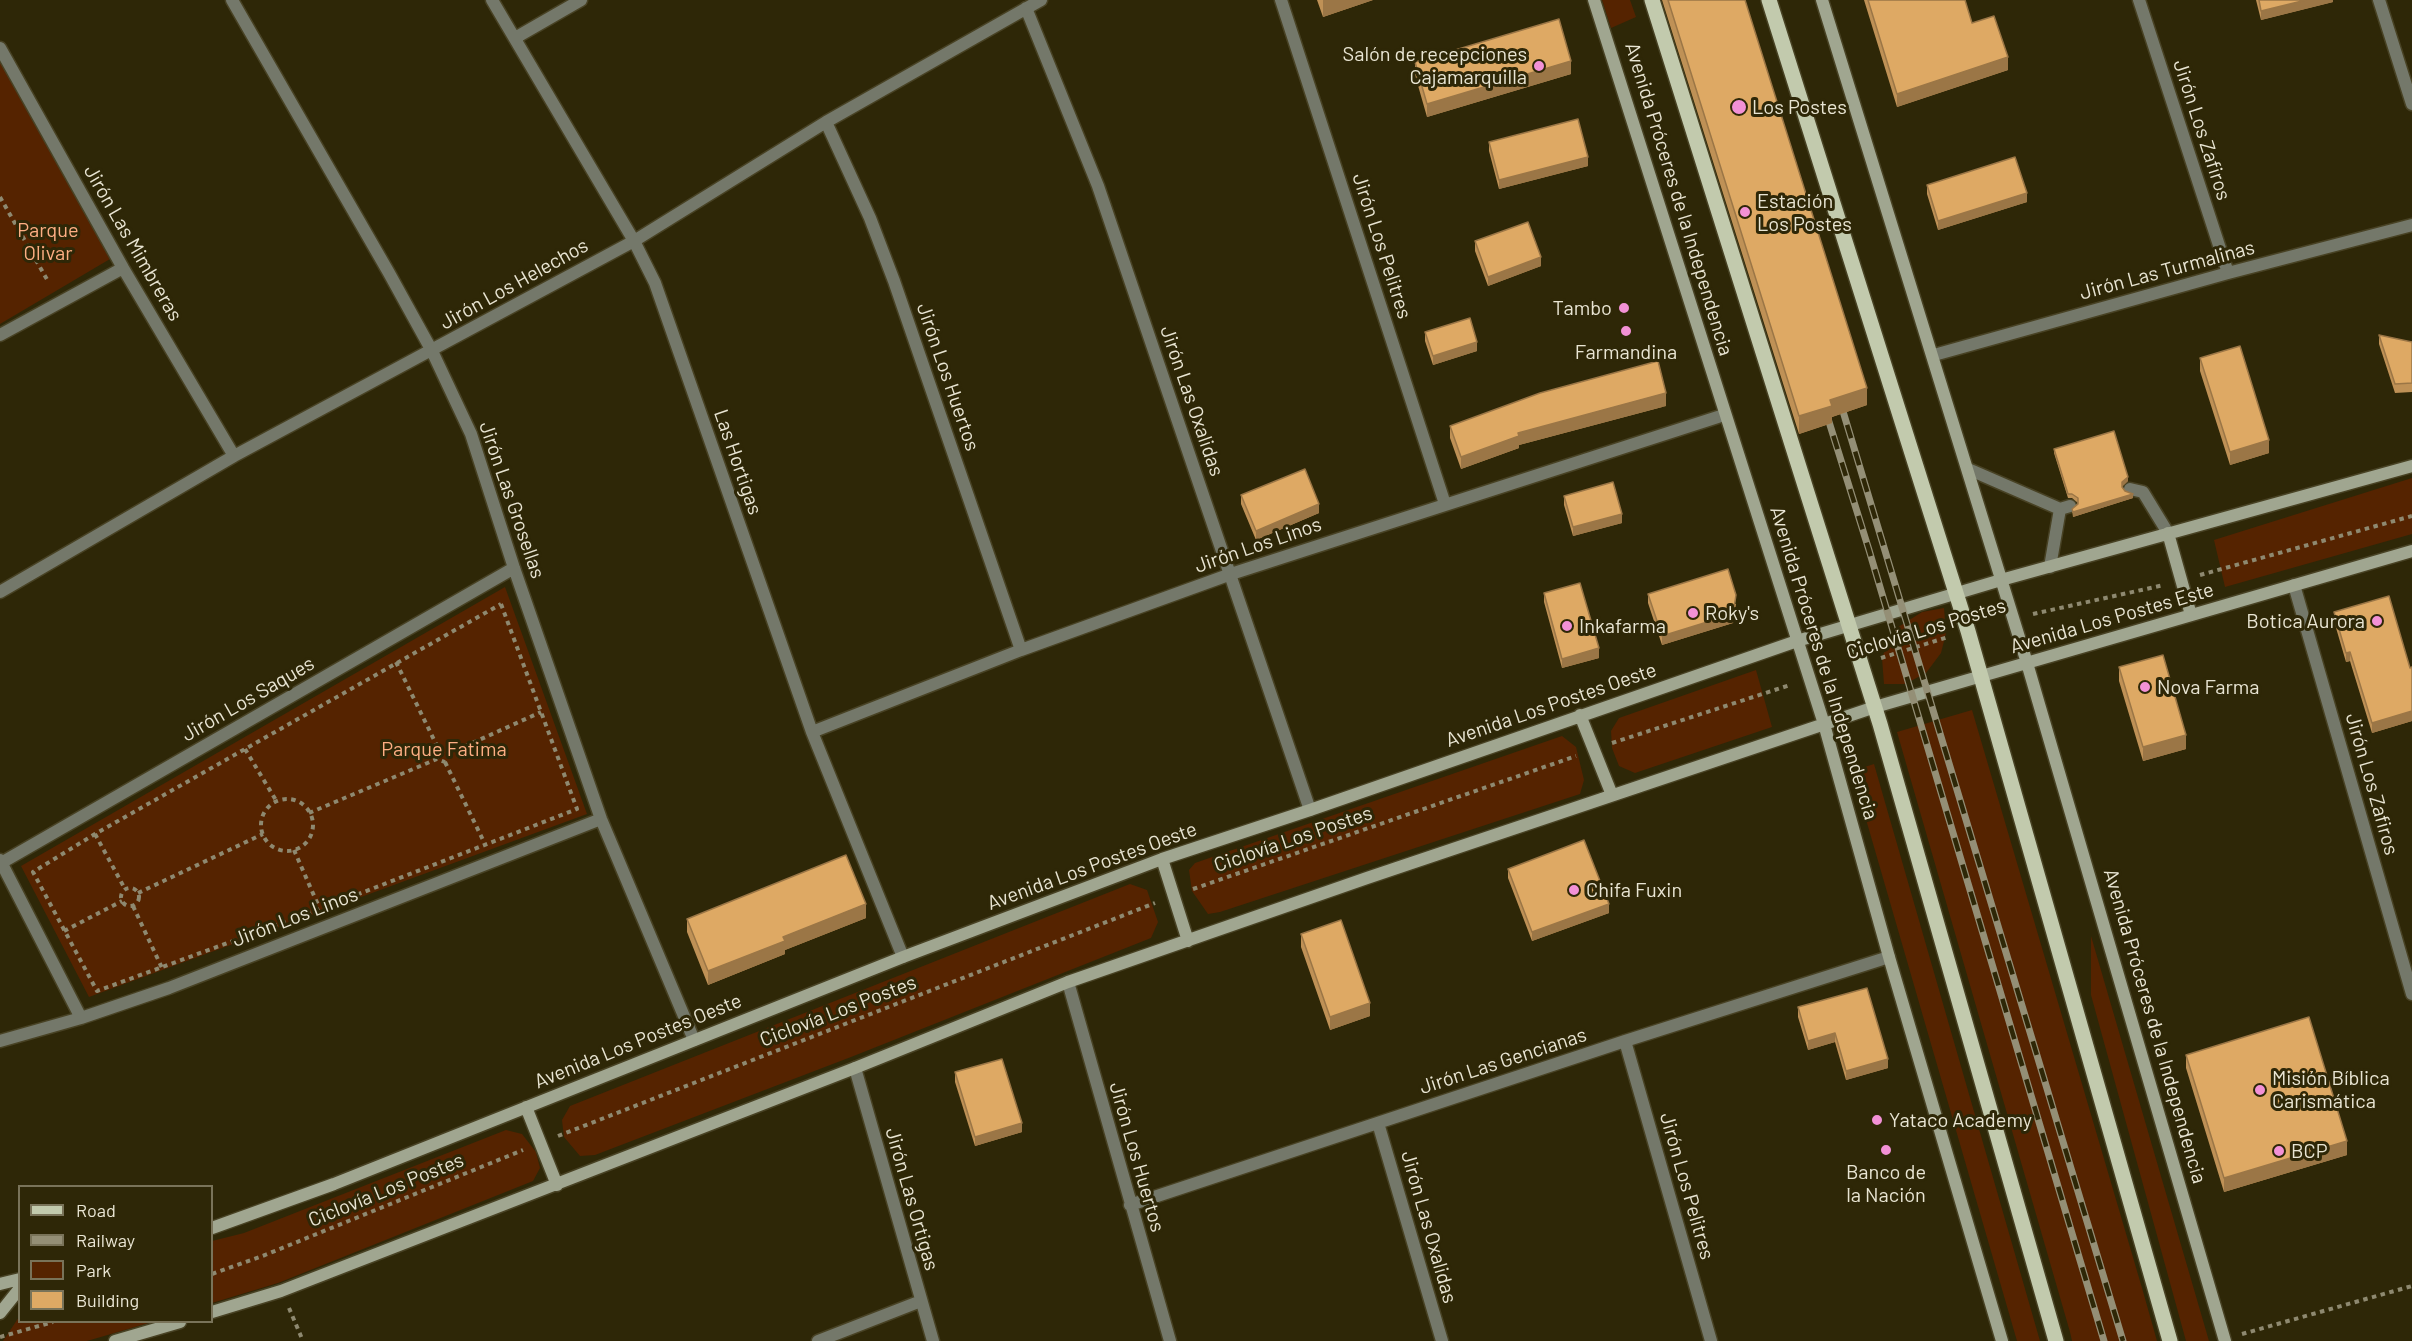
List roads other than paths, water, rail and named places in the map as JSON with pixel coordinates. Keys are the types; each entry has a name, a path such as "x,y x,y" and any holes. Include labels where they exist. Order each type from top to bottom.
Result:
{"main road":[{"name":"Avenida Próceres de la Independencia","path":"1594,0 1824,724 1889,957 2002,1341"},
{"name":"Avenida Próceres de la Independencia","path":"1652,0 1875,707 2056,1341"},
{"path":"1769,0 1957,594 2170,1341"},
{"name":"Avenida Próceres de la Independencia","path":"1822,0 1934,355 2027,663 2224,1340"},
{"path":"2001,580 2412,466"},
{"path":"2168,534 2191,615"},
{"name":"Avenida Los Postes Este","path":"1824,724 1875,707 2412,551"},
{"name":"Avenida Los Postes Oeste","path":"213,1228 334,1184 903,957 1162,859 1797,641 2001,580"},
{"path":"1580,715 1612,795"},
{"path":"213,1312 281,1291 557,1185 1068,982 1824,724"},
{"path":"1162,859 1188,941"},
{"path":"526,1107 557,1185"},
{"path":"0,1284 18,1280"},
{"path":"0,1313 18,1290"},
{"path":"115,1341 177,1323"}],"street":[{"name":"Jirón Las Grosellas","path":"232,0 432,351 471,434 514,568 601,819 694,1040"},
{"name":"Las Hortigas","path":"492,0 634,241 655,283 812,732 903,957"},
{"path":"515,38 581,0"},
{"name":"Jirón Los Helechos","path":"0,591 234,456 634,241 826,122 1041,0"},
{"name":"Jirón Los Pelitres","path":"1281,0 1445,504"},
{"name":"Jirón Los Zafiros","path":"2139,0 2228,273"},
{"path":"2379,0 2412,104"},
{"name":"Jirón Las Oxalidas","path":"1026,8 1098,186 1310,810"},
{"name":"Jirón Las Mimbreras","path":"0,48 123,268 234,456"},
{"name":"Jirón Los Huertos","path":"826,122 870,218 894,281 1021,650"},
{"name":"Jirón Las Turmalinas","path":"1934,355 2228,273 2412,225"},
{"path":"0,335 123,268"},
{"name":"Jirón Los Linos","path":"812,732 1021,650 1231,574 1724,415"},
{"path":"1968,469 2065,508 2050,567"},
{"path":"2130,489 2144,492 2168,534"},
{"name":"Jirón Los Saques","path":"1,862 514,568"},
{"name":"Jirón Los Zafiros","path":"2294,585 2412,994"},
{"name":"Jirón Los Linos","path":"0,1041 81,1018 169,988 601,819"},
{"path":"1,862 81,1018"},
{"name":"Jirón Las Gencianas","path":"1130,1205 1625,1041 1889,957"},
{"name":"Jirón Los Huertos","path":"1068,982 1170,1341"},
{"name":"Jirón Los Pelitres","path":"1625,1041 1711,1341"},
{"name":"Jirón Las Ortigas","path":"855,1068 933,1341"},
{"name":"Jirón Las Oxalidas","path":"1378,1123 1442,1341"},
{"path":"818,1341 921,1300"}],"railway":[{"path":"1839,398 2123,1341"},
{"path":"1825,409 2104,1341"}],"place":[{"name":"Salón de recepciones Cajamarquilla","path":"1539,66"},
{"name":"Los Postes","path":"1739,107"},
{"name":"Estación Los Postes","path":"1745,212"},
{"name":"Tambo","path":"1624,308"},
{"name":"Farmandina","path":"1626,331"},
{"name":"Roky's","path":"1693,613"},
{"name":"Botica Aurora","path":"2377,621"},
{"name":"Inkafarma","path":"1567,626"},
{"name":"Nova Farma","path":"2145,687"},
{"name":"Chifa Fuxin","path":"1574,890"},
{"name":"Misión Bíblica Carismática","path":"2260,1090"},
{"name":"Yataco Academy","path":"1877,1120"},
{"name":"Banco de la Nación","path":"1886,1150"},
{"name":"BCP","path":"2279,1151"}],"park label":[{"name":"Parque Olivar","path":"48,242"},
{"name":"Parque Fatima","path":"444,749"}]}
